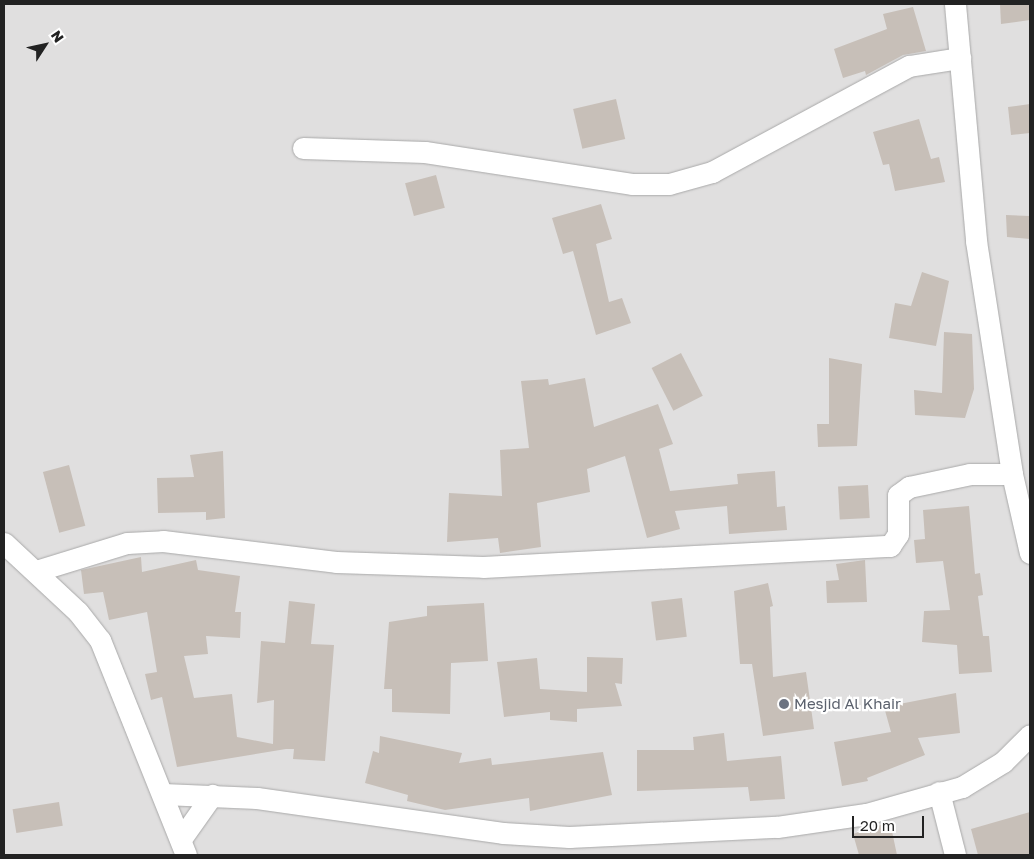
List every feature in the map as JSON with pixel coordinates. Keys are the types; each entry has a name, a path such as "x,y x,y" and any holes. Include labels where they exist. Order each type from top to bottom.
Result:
{"street":[{"path":"955,4 976,241 1012,474 1030,553"},
{"path":"302,148 425,152 632,184 669,184 712,172 909,66 960,58"},
{"path":"36,571 128,543 163,541 336,562 483,566 890,546 898,534 898,495 908,487 970,474 1012,474"},
{"path":"4,543 36,571 100,640 184,847"},
{"path":"163,794 212,795 503,833 569,837 777,827 866,814 962,787 1004,762 1030,736"},
{"path":"939,792 955,855"},
{"path":"184,847 212,795"}],"shaded area":[{"path":"4,4 1030,4 1030,855 4,855"}],"building":[{"path":"1000,4 1030,4 1030,20 1001,24"},
{"path":"913,7 926,51 903,55 866,75 865,71 843,78 834,49 887,29 883,14"},
{"path":"616,99 625,139 582,149 573,109"},
{"path":"1030,104 1030,133 1011,135 1008,107"},
{"path":"919,119 931,159 939,157 945,182 895,191 889,164 883,165 873,132"},
{"path":"436,175 445,208 414,216 405,183"},
{"path":"601,204 612,239 596,244 609,302 622,298 631,323 596,335 573,251 563,254 552,218"},
{"path":"1006,215 1030,216 1030,239 1007,237"},
{"path":"922,272 949,281 936,346 889,338 895,303 911,306"},
{"path":"944,332 972,334 974,389 965,418 915,415 914,390 942,393"},
{"path":"681,353 703,396 673,411 652,368"},
{"path":"829,358 862,364 857,446 818,447 817,424 829,424"},
{"path":"585,378 594,427 658,404 673,444 659,449 670,491 738,484 737,474 775,471 777,507 785,506 787,530 729,534 727,506 675,511 680,529 647,538 625,456 587,469 590,492 537,503 541,547 500,553 498,538 447,542 449,493 502,496 500,450 529,448 521,381 548,379 549,385"},
{"path":"223,451 225,518 206,520 206,512 158,513 157,478 194,477 190,455"},
{"path":"69,465 85,526 59,533 43,472"},
{"path":"868,485 870,518 840,520 838,487"},
{"path":"969,506 975,574 980,573 983,595 978,596 983,636 989,636 992,672 959,674 957,645 922,642 924,611 950,610 943,561 916,563 914,540 925,539 923,510"},
{"path":"141,557 142,572 196,560 198,570 240,576 235,612 241,612 240,638 206,636 208,654 184,656 194,698 232,694 237,737 273,744 274,700 257,703 261,641 285,643 289,601 315,604 311,644 334,645 325,761 293,759 294,749 286,749 177,767 162,697 151,700 145,674 157,672 147,612 109,620 103,592 84,594 81,570"},
{"path":"865,560 867,602 827,603 826,581 839,580 836,564"},
{"path":"768,583 773,606 770,607 773,677 806,672 814,729 763,736 752,664 740,664 734,591"},
{"path":"682,598 687,637 656,640 651,602"},
{"path":"484,603 488,661 451,663 450,714 392,712 392,689 384,689 389,622 427,616 427,606"},
{"path":"587,657 623,658 622,684 615,683 622,706 577,709 577,722 550,720 550,712 504,717 497,662 537,658 540,689 587,692"},
{"path":"956,693 960,733 918,738 925,755 867,778 868,781 842,786 834,742 891,732 884,707"},
{"path":"724,733 727,761 781,756 785,799 750,801 748,787 637,791 637,750 694,750 693,737"},
{"path":"380,736 462,753 459,763 491,758 492,765 603,752 612,795 530,811 529,798 445,810 407,801 408,795 365,783 373,751 379,753"},
{"path":"59,802 63,826 16,833 13,809"},
{"path":"1030,812 1030,855 978,855 971,829"},
{"path":"890,822 897,855 859,855 853,834"}],"place":[{"name":"Mesjid Al Khair","path":"784,704"}]}
